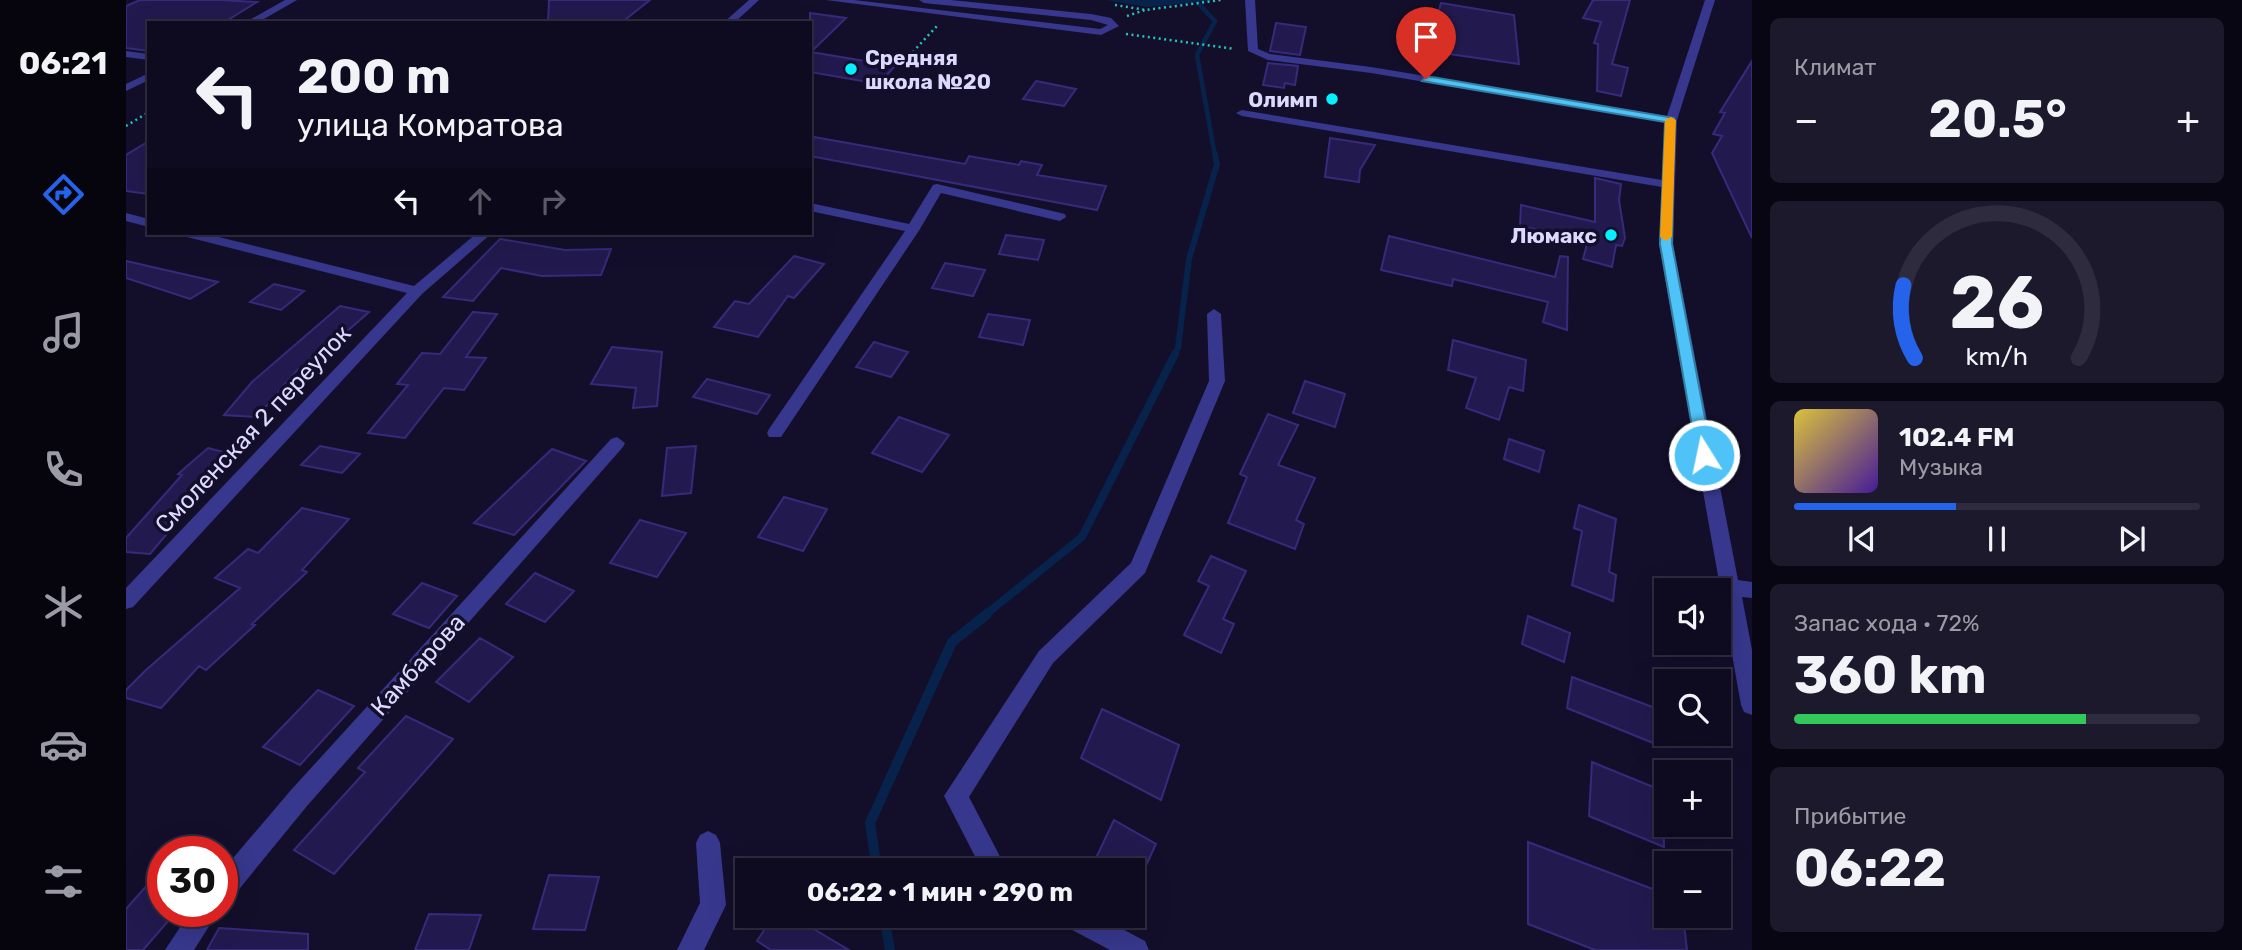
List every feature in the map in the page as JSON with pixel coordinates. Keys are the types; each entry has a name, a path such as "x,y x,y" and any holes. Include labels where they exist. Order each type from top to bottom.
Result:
{"street":[{"path":"253,21 292,0"},
{"path":"730,21 754,0"},
{"path":"831,0 1101,32 1114,26 1108,20 1091,17 925,0"},
{"path":"1250,0 1254,51 1268,57 1385,72 1671,120"},
{"path":"1710,0 1671,120 1666,244 1727,578"},
{"path":"126,54 147,57"},
{"path":"126,88 147,77"},
{"path":"1242,113 1667,184"},
{"path":"775,433 913,229 937,188 1060,216"},
{"path":"812,207 913,229"},
{"path":"126,217 147,222"},
{"path":"196,235 417,291"},
{"name":"Смоленская 2 переулок","path":"126,601 417,291 483,235"},
{"path":"989,858 956,796 1046,657 1138,568 1217,381 1214,314"},
{"name":"Камбарова","path":"238,871 299,797 617,443"},
{"path":"1731,587 1752,590"},
{"path":"1731,597 1752,705"},
{"path":"690,950 713,905 708,843"},
{"path":"178,950 192,927"},
{"path":"1095,928 1136,950"}],"path":[{"path":"1111,4 1146,10 1216,3 1221,0"},
{"path":"909,57 948,14"},
{"path":"1133,35 1238,49"},
{"path":"126,125 147,113"}],"water":[{"path":"1106,0 1211,0 1211,1 1147,7"}],"building":[{"path":"140,0 257,2 226,21 147,21 147,51 126,48 126,6"},
{"path":"549,0 650,0 624,21 548,21"},
{"path":"1593,0 1630,0 1612,64 1628,68 1621,96 1597,91 1598,44 1594,43 1601,22 1583,18"},
{"path":"1441,3 1514,15 1519,64 1428,51"},
{"name":"Средняя школа №20","path":"810,13 846,18 812,51"},
{"path":"1276,23 1306,27 1300,55 1270,51"},
{"name":"Средняя школа №20","path":"812,52 895,66 879,84 812,72"},
{"path":"1752,61 1752,238 1712,153 1722,136 1713,134 1725,113 1720,112"},
{"path":"1268,63 1298,66 1295,85 1285,83 1284,88 1263,85"},
{"path":"1036,81 1076,89 1064,106 1023,99"},
{"path":"814,137 965,164 969,156 1019,165 1021,161 1042,165 1037,175 1106,186 1097,210 812,156"},
{"path":"1330,138 1375,145 1360,170 1359,182 1325,177"},
{"path":"147,142 147,194 126,191 126,155"},
{"path":"1595,178 1621,184 1619,200 1625,238 1622,246 1616,245 1612,267 1583,259 1588,240 1520,226 1521,205 1595,222"},
{"path":"1006,235 1044,240 1038,260 999,254"},
{"path":"1389,236 1555,277 1560,256 1568,257 1567,330 1543,322 1548,302 1453,279 1452,286 1381,270"},
{"path":"500,239 565,250 611,249 601,275 542,276 501,268 473,301 443,297"},
{"path":"794,256 824,264 794,298 788,296 758,337 714,327 735,301 749,304"},
{"path":"126,261 218,282 190,299 126,278"},
{"path":"945,263 985,270 973,296 932,288"},
{"path":"274,284 304,291 281,310 250,302"},
{"path":"340,306 369,312 303,370 298,369 257,417 224,415 252,382"},
{"path":"473,312 497,314 466,357 486,358 464,390 444,388 405,438 368,433 408,385 397,384 422,353 440,354"},
{"path":"988,314 1030,320 1023,345 979,337"},
{"path":"1453,340 1526,360 1523,391 1509,387 1499,420 1466,408 1476,378 1448,370"},
{"path":"874,342 908,352 891,377 856,367"},
{"path":"612,347 662,352 657,406 633,408 636,388 591,384"},
{"path":"707,379 770,395 757,414 693,397"},
{"path":"1305,381 1345,394 1335,427 1293,413"},
{"path":"1268,414 1298,425 1278,465 1315,478 1296,520 1304,524 1295,549 1228,523 1247,477 1240,474"},
{"path":"899,417 949,435 922,472 872,453"},
{"path":"1509,439 1544,451 1539,472 1504,459"},
{"path":"320,446 360,454 342,473 301,465"},
{"path":"696,446 691,493 662,496 667,448"},
{"path":"208,448 235,455 181,503 192,504 150,554 126,552 126,538 182,475 178,474"},
{"path":"552,449 586,461 514,535 474,523"},
{"path":"784,497 827,509 803,551 758,537"},
{"path":"1579,505 1616,519 1609,572 1616,575 1613,601 1572,585 1582,531 1574,528"},
{"path":"302,508 349,519 302,570 307,572 252,624 255,625 206,670 199,666 161,708 126,698 126,690 146,670 240,588 215,578 248,549 258,553"},
{"path":"640,520 686,533 657,577 610,563"},
{"path":"1211,556 1246,571 1223,619 1234,624 1221,653 1184,635 1209,586 1198,581"},
{"path":"535,573 574,591 545,622 506,604"},
{"path":"422,583 457,596 429,628 393,614"},
{"path":"1528,616 1570,633 1564,662 1522,644"},
{"path":"480,638 513,657 469,702 436,682"},
{"path":"1572,677 1654,708 1654,743 1567,708"},
{"path":"318,690 354,706 300,765 263,747"},
{"path":"1102,709 1179,745 1161,800 1081,758"},
{"path":"406,716 453,739 334,874 294,850 365,772 358,768"},
{"path":"1592,762 1654,787 1654,837 1664,837 1664,847 1589,816"},
{"path":"1114,820 1156,844 1145,868 1145,858 1096,858"},
{"path":"1528,842 1654,889 1654,928 1684,928 1687,950 1595,950 1528,924"},
{"path":"549,875 599,877 585,930 533,929"},
{"path":"147,885 147,927 163,927 143,950 126,950 126,909"},
{"path":"429,914 481,915 469,950 415,950"},
{"path":"219,928 308,934 308,950 207,950"},
{"path":"766,928 812,928 849,950 771,950 757,941"}],"waterway":[{"path":"1198,3 1215,21 1197,55 1215,156"},
{"path":"1175,354 1189,259 1217,164 1215,154"},
{"path":"985,615 1082,537 1175,354"},
{"path":"875,858 870,823 952,642 987,614"},
{"path":"886,928 890,950"}],"slow traffic":[{"path":"1666,237 1671,120"}],"place":[{"name":"Средняя школа №20","path":"851,69"},
{"name":"Олимп","path":"1332,99"},
{"name":"Люмакс","path":"1611,235"}],"route":[{"path":"1426,79 1671,120 1666,244 1704,455"}]}
